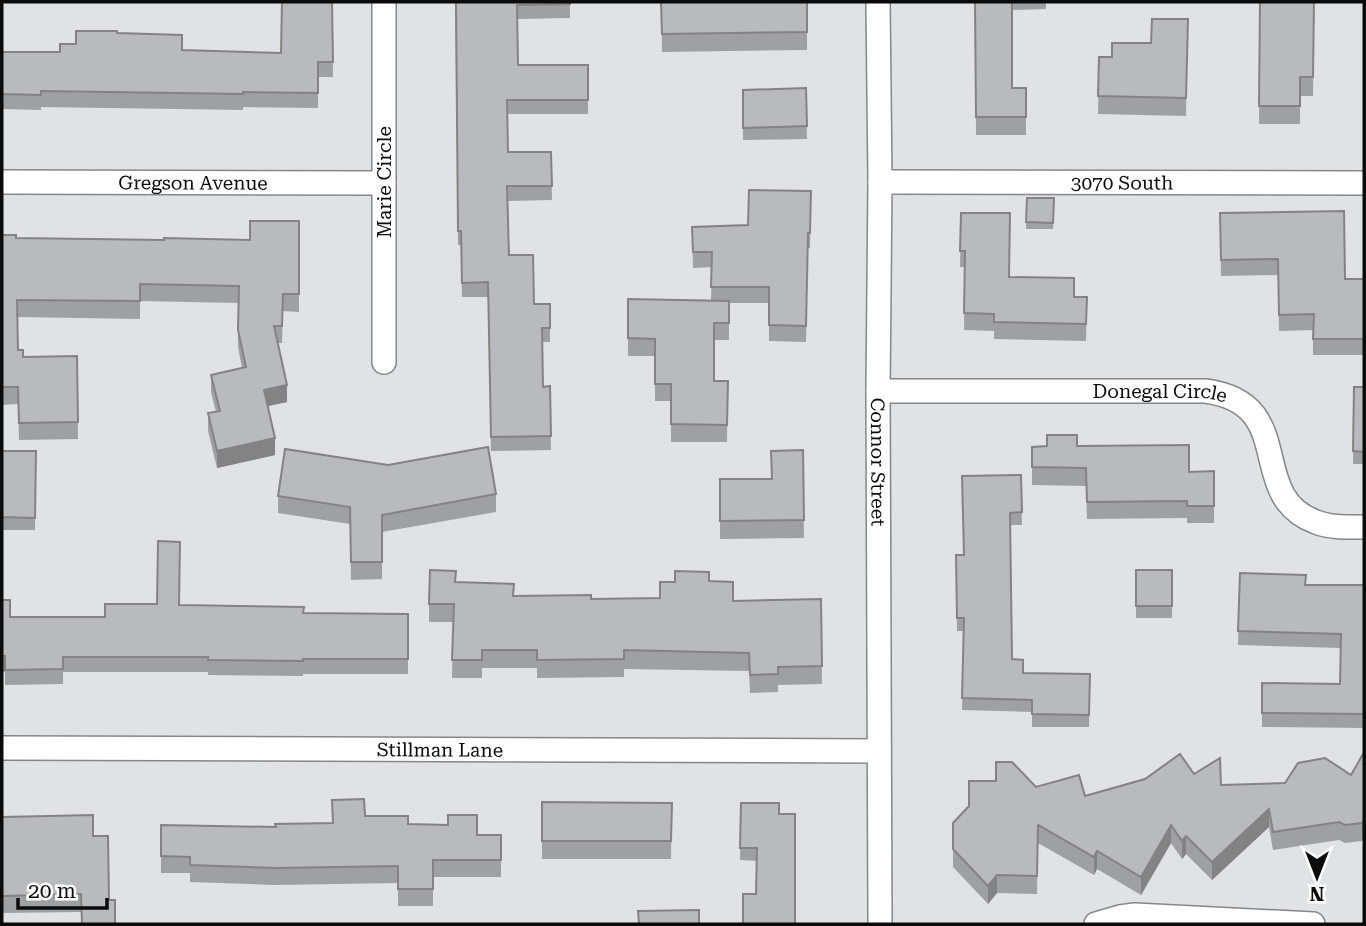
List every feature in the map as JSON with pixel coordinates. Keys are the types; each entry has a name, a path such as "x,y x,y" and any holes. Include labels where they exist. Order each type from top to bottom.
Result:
{"street":[{"name":"Marie Circle","path":"384,2 384,362"},
{"name":"Connor Street","path":"878,2 880,924"},
{"name":"Gregson Avenue","path":"2,182 384,183"},
{"name":"3070 South","path":"880,182 1364,183"},
{"name":"Donegal Circle","path":"878,391 1217,393 1241,402 1253,412 1264,432 1275,478 1287,501 1299,513 1327,525 1364,527"},
{"name":"Stillman Lane","path":"2,748 879,751"},
{"path":"1096,924 1135,915 1312,924"}],"building":[{"path":"282,2 332,2 333,62 318,62 318,93 41,91 41,95 2,94 2,52 60,52 60,44 76,44 76,31 182,35 182,50 281,53"},
{"path":"456,2 570,2 517,5 518,65 588,65 588,100 507,100 508,152 551,152 552,186 507,186 509,255 533,255 534,304 550,304 550,328 542,328 543,387 550,386 551,436 491,437 488,282 462,283 461,231 458,231"},
{"path":"661,2 807,2 807,32 662,34"},
{"path":"975,2 1012,2 1012,88 1026,88 1026,117 976,117"},
{"path":"1260,2 1314,2 1313,77 1300,77 1300,106 1259,106"},
{"path":"1152,19 1188,19 1186,98 1098,96 1099,57 1112,57 1112,43 1151,43"},
{"path":"806,88 807,126 743,128 743,90"},
{"path":"749,190 811,191 806,326 769,325 769,287 711,287 712,252 693,252 692,227 748,225"},
{"path":"1027,198 1054,198 1053,223 1026,222"},
{"path":"1344,211 1345,279 1364,279 1364,339 1313,339 1314,314 1279,315 1278,259 1221,260 1220,213"},
{"path":"961,213 1010,213 1009,277 1074,278 1074,297 1087,297 1086,324 994,322 994,314 964,313 965,251 960,251"},
{"path":"250,221 299,221 299,294 283,294 282,326 274,326 287,385 264,390 275,438 217,451 208,413 220,411 211,375 246,367 238,330 239,286 140,284 140,301 17,300 18,350 23,350 23,357 77,356 78,422 19,423 18,387 2,387 2,235 16,235 16,238 250,240"},
{"path":"628,299 729,301 729,323 714,323 714,381 728,381 727,425 671,424 671,384 655,384 655,339 628,338"},
{"path":"1354,387 1364,387 1364,452 1353,451"},
{"path":"1047,435 1077,435 1077,446 1189,445 1189,472 1214,471 1214,506 1187,506 1187,501 1087,502 1086,468 1032,467 1032,447 1047,446"},
{"path":"488,447 496,494 382,515 382,562 351,562 350,507 278,496 285,449 388,465"},
{"path":"803,450 804,520 720,521 720,479 772,479 771,451"},
{"path":"2,451 36,451 35,518 2,517"},
{"path":"1021,475 1022,512 1010,513 1012,659 1023,660 1023,673 1090,674 1089,715 1032,714 1032,700 962,698 964,618 957,618 956,555 964,555 962,476"},
{"path":"158,541 180,542 179,605 304,607 303,613 408,614 408,659 303,661 208,660 208,657 63,657 63,669 5,670 5,656 2,656 2,600 10,600 10,617 105,617 105,604 157,604"},
{"path":"430,570 456,571 455,582 514,584 513,596 660,598 660,582 675,582 675,571 709,572 709,581 733,582 733,601 821,599 822,666 778,667 778,674 750,675 749,653 624,650 624,659 537,660 537,650 482,650 482,660 452,660 454,604 429,604"},
{"path":"1136,570 1172,570 1172,606 1136,606"},
{"path":"1240,573 1306,575 1305,585 1364,585 1364,714 1262,713 1262,683 1340,684 1341,634 1238,631"},
{"path":"1180,754 1194,774 1220,758 1221,785 1285,783 1298,763 1325,758 1351,775 1363,754 1364,819 1362,823 1345,825 1339,822 1273,832 1269,809 1212,862 1186,836 1182,841 1171,825 1141,877 1097,851 1094,857 1038,825 1037,876 997,875 988,886 953,849 953,823 969,806 969,781 996,781 996,762 1012,762 1036,787 1079,775 1085,796 1145,779"},
{"path":"364,799 365,816 408,816 408,824 448,825 448,815 477,815 477,835 501,835 501,860 433,860 433,889 398,889 398,866 276,868 190,865 190,857 161,856 161,825 276,827 275,824 333,823 332,800"},
{"path":"542,802 672,803 671,841 542,841"},
{"path":"741,803 779,803 779,814 795,814 795,924 743,924 743,894 756,894 757,848 740,848"},
{"path":"93,815 93,836 108,836 109,900 115,900 115,924 82,924 81,894 2,896 2,817"},
{"path":"699,910 699,924 639,924 638,911"}]}
